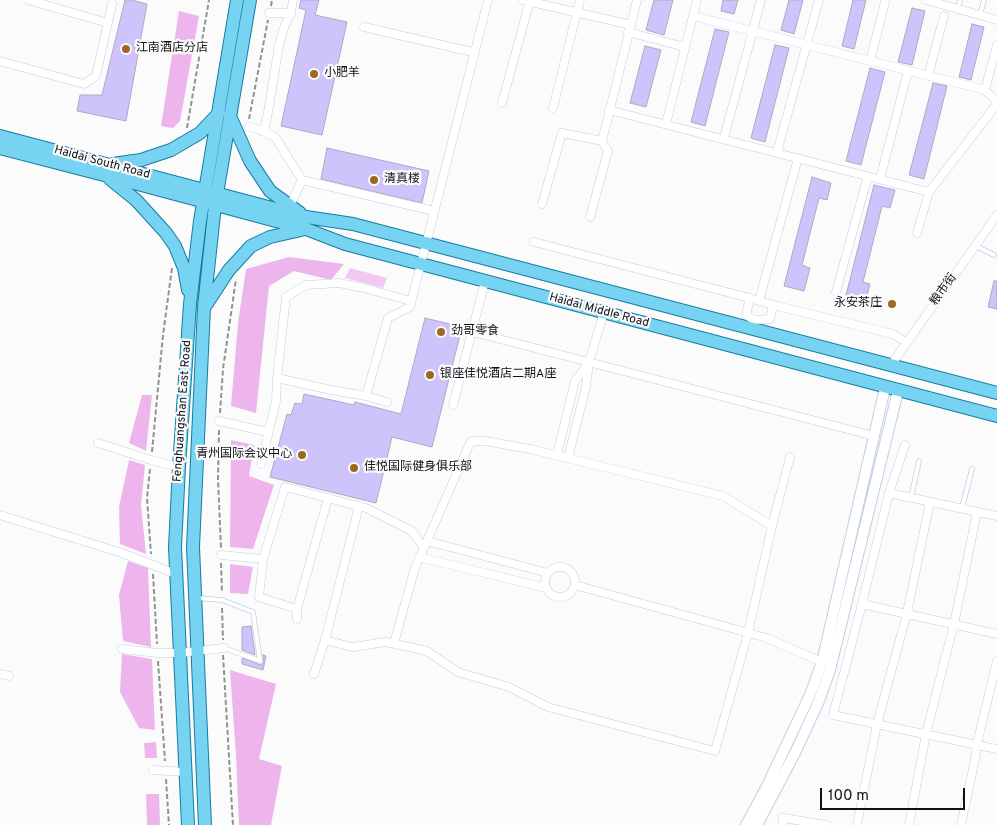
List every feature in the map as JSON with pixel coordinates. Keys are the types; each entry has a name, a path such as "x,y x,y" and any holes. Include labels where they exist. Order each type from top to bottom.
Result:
{"main road":[{"name":"Fenghuangshan East Road","path":"205,825 192,547 204,307 237,0"},
{"name":"Fenghuangshan East Road","path":"188,825 175,547 190,304 204,196 250,0"},
{"path":"190,304 184,268 166,233 106,170 171,150 200,133 224,115 250,161 270,191 290,206 306,223 251,246 229,270 204,307"},
{"name":"Haidai South Road","path":"0,136 106,170 204,196"},
{"name":"Haidai South Road","path":"0,148 106,170"},
{"name":"Haidai Middle Road","path":"204,196 306,223 353,224 426,244 752,324 892,365 997,393"},
{"name":"Haidai Middle Road","path":"306,223 345,244 997,416"}],"street":[{"path":"28,0 108,23"},
{"path":"264,132 279,45 291,13 293,0"},
{"path":"366,396 388,318 410,307 488,0"},
{"path":"502,103 527,0 630,29 685,48"},
{"path":"553,108 580,0"},
{"path":"590,217 608,151 602,141 637,0"},
{"path":"666,124 697,0"},
{"path":"724,138 762,0"},
{"path":"777,152 819,0"},
{"path":"926,0 936,1 997,20"},
{"path":"870,61 885,2"},
{"path":"0,61 84,84 96,76 112,4"},
{"path":"269,13 291,13"},
{"path":"693,16 985,90 997,103 928,192 917,233"},
{"path":"928,76 944,16"},
{"path":"364,27 475,52"},
{"path":"985,90 997,45"},
{"path":"881,175 908,71"},
{"path":"609,110 724,138 928,192"},
{"path":"249,127 261,130 275,137 302,180 434,211"},
{"path":"542,204 562,133 602,141"},
{"path":"759,301 798,158"},
{"path":"836,292 868,176"},
{"path":"290,206 302,180"},
{"name":"粮市街","path":"892,365 997,215"},
{"path":"534,242 892,334 907,343"},
{"path":"453,405 484,281"},
{"path":"261,464 276,401 286,297 306,285 339,283 411,301"},
{"path":"750,298 746,315 752,324 770,319 773,304"},
{"path":"568,458 586,387 589,362 604,312"},
{"path":"469,331 874,436"},
{"path":"557,456 575,381 589,362"},
{"path":"277,378 387,402"},
{"path":"746,825 799,719 822,662 874,436 892,389"},
{"path":"757,825 799,744 819,701 830,670 892,389"},
{"path":"220,421 268,432"},
{"path":"394,643 414,568 471,441 485,441 530,449 723,496 772,526"},
{"path":"98,443 179,467"},
{"path":"904,445 888,493 833,715 997,749"},
{"path":"324,640 352,647 386,642 427,650 458,672 509,687 548,707 716,752 748,633 790,457"},
{"path":"298,609 259,597 263,559 285,488 366,508 412,531 425,544 548,573"},
{"path":"888,493 997,516"},
{"path":"296,619 328,498"},
{"path":"856,825 877,724 906,613 930,502"},
{"path":"314,674 359,506"},
{"path":"909,825 926,734 954,624 977,512"},
{"path":"0,515 122,553 176,574"},
{"path":"221,555 263,559"},
{"path":"419,558 546,588 552,595 562,597 570,594 576,580 567,568 562,566 556,567 546,577 546,588"},
{"path":"575,585 766,638 822,662"},
{"path":"862,604 997,634"},
{"path":"122,649 158,653 180,653 224,648"},
{"path":"961,825 977,744 997,661"},
{"path":"0,674 9,676"},
{"path":"153,770 186,772"},
{"path":"782,825 783,818 826,825"}],"lane":[{"path":"958,9 960,0"},
{"path":"980,15 984,0"},
{"path":"975,246 994,256"},
{"path":"911,498 919,461"},
{"path":"962,509 972,469"},
{"path":"195,598 222,600 253,612 260,661 224,648"}],"path":[{"path":"185,142 209,0"},
{"path":"249,127 249,117 272,0"},
{"path":"169,825 147,498 163,335 172,266"},
{"path":"232,825 223,658 218,479 223,368 237,277"}],"shaded area":[{"path":"179,11 199,16 180,121 173,128 161,126"},
{"path":"289,257 344,264 331,280 294,271 269,286 256,413 231,406 238,323 246,269"},
{"path":"350,268 387,278 383,288 345,278"},
{"path":"142,395 152,395 146,451 129,443"},
{"path":"231,440 254,445 249,476 274,485 253,549 230,547"},
{"path":"129,460 145,465 141,505 146,554 120,544 119,507"},
{"path":"128,561 148,568 151,647 123,641 119,595"},
{"path":"230,564 253,567 248,594 230,593"},
{"path":"122,654 152,659 155,730 139,728 120,692"},
{"path":"230,670 276,684 259,759 282,766 271,825 239,825"},
{"path":"156,742 157,758 145,758 144,743"},
{"path":"146,794 159,794 160,825 147,825"}],"building":[{"name":"江南酒店分店","path":"125,0 147,4 126,121 77,111 80,95 102,95"},
{"name":"小肥羊","path":"301,0 319,0 315,15 347,22 322,135 281,126 306,10 299,8"},
{"path":"654,0 673,0 664,35 646,30"},
{"path":"723,0 738,0 734,14 721,11"},
{"path":"789,0 803,0 794,34 781,30"},
{"path":"853,0 866,0 854,49 842,46"},
{"path":"912,8 925,11 912,65 898,62"},
{"path":"972,24 984,27 971,80 959,77"},
{"path":"715,29 729,32 705,126 691,122"},
{"path":"775,45 789,48 765,142 751,138"},
{"path":"645,46 661,50 646,107 630,103"},
{"path":"870,68 885,72 861,165 846,161"},
{"path":"933,83 947,86 924,179 909,175"},
{"name":"清真楼","path":"327,148 429,171 422,203 321,179"},
{"path":"812,177 831,183 827,200 819,198 802,265 810,268 804,291 784,286"},
{"path":"874,185 895,190 890,208 882,206 863,282 870,284 865,304 845,299"},
{"path":"994,281 997,281 997,309 988,307"},
{"path":"425,318 462,327 432,447 392,437 376,503 270,477 287,414 291,415 295,403 302,404 304,394 354,405 355,402 401,414"},
{"path":"251,626 255,655 242,650 242,627"},
{"path":"263,655 266,656 263,670 242,664 242,658 261,665 264,662"}],"place":[{"name":"江南酒店分店","path":"126,49"},
{"name":"小肥羊","path":"314,74"},
{"name":"清真楼","path":"374,180"},
{"name":"永安茶庄","path":"892,304"},
{"name":"劲哥零食","path":"441,332"},
{"name":"银座佳悦酒店二期A座","path":"430,375"},
{"name":"青州国际会议中心","path":"302,455"},
{"name":"佳悦国际健身俱乐部","path":"354,468"}]}
